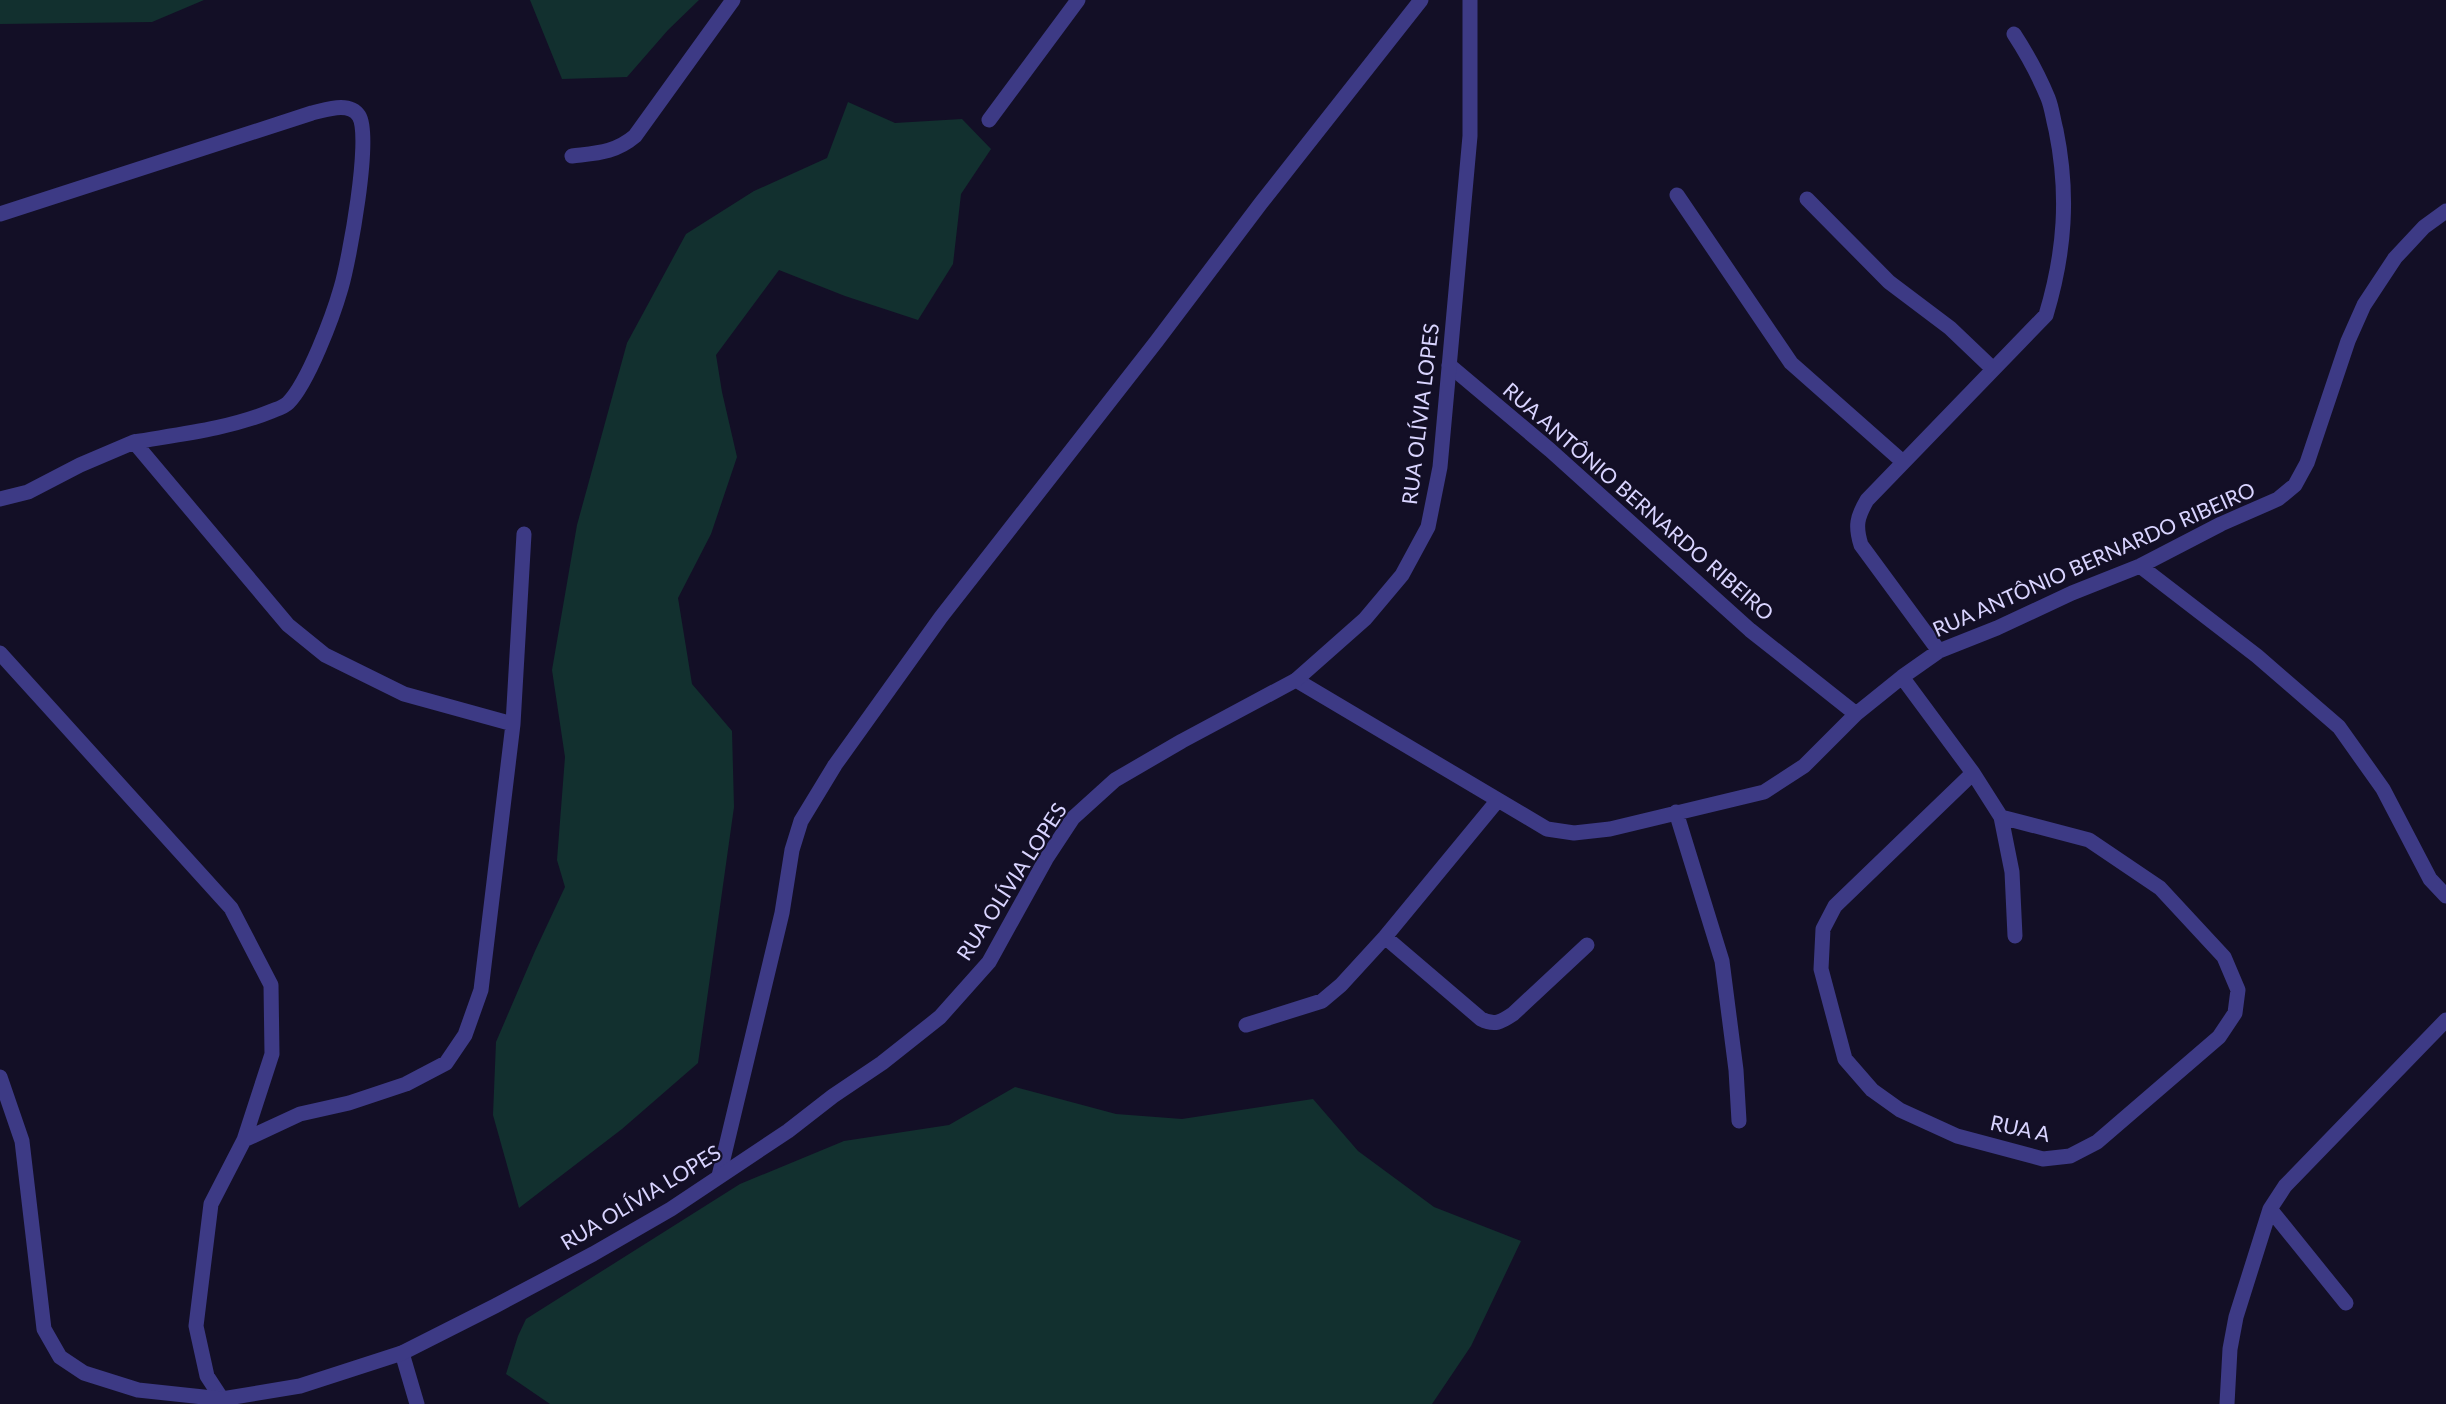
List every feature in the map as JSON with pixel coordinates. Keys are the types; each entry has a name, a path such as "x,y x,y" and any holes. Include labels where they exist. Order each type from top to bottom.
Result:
{"street":[{"path":"572,156 608,152 623,147 635,136 733,0"},
{"path":"989,120 1078,0"},
{"path":"720,1176 782,913 792,850 801,821 835,765 941,617 1421,0"},
{"name":"RUA OLÍVIA LOPES","path":"0,1077 22,1141 44,1329 60,1357 84,1373 138,1390 222,1399 300,1386 402,1353 593,1254 671,1209 788,1131 833,1096 882,1063 940,1017 989,962 1046,859 1073,818 1115,780 1296,680 1365,619 1402,575 1428,527 1440,467 1470,136 1470,0"},
{"path":"1939,651 1861,545 1856,528 1858,515 1867,500 2046,315 2058,277 2065,222 2060,149 2049,100 2014,34"},
{"path":"0,214 312,113 338,107 349,109 359,115 362,125 363,143 358,199 341,288 306,379 287,405 255,418 209,430 134,442 80,465 28,492 0,499"},
{"path":"1677,195 1791,363 1903,462"},
{"path":"1807,199 1889,282 1950,328 1993,369"},
{"name":"RUA ANTÔNIO BERNARDO RIBEIRO","path":"1296,680 1547,829 1574,833 1610,830 1764,792 1804,766 1857,714 1902,677 1939,651 2140,566 2220,524 2278,499 2295,485 2307,463 2348,341 2364,305 2395,258 2424,227 2446,211"},
{"name":"RUA ANTÔNIO BERNARDO RIBEIRO","path":"1449,365 1550,450 1750,630 1857,714"},
{"path":"134,442 288,625 326,655 404,694 513,724"},
{"path":"244,1140 300,1114 350,1103 406,1084 446,1063 465,1035 481,990 513,724 524,534"},
{"path":"2140,566 2257,656 2339,727 2383,789 2430,879 2446,896"},
{"path":"0,653 231,908 271,985 272,1054 244,1140 211,1204 196,1326 207,1376 222,1399"},
{"path":"1902,677 1973,773 2001,817 2012,872 2015,936"},
{"name":"RUA A","path":"1973,773 1835,906 1822,929 1821,969 1845,1059 1872,1090 1900,1110 1957,1136 2043,1159 2070,1156 2097,1142 2218,1037 2235,1013 2238,990 2224,957 2160,888 2089,840 2001,817"},
{"path":"1246,1025 1322,1001 1341,985 1385,937 1498,800"},
{"path":"1676,812 1722,961 1736,1070 1739,1121"},
{"path":"1385,937 1481,1019 1491,1024 1500,1022 1513,1014 1587,945"},
{"path":"2227,1404 2230,1349 2236,1317 2271,1209 2285,1186 2446,1020"},
{"path":"2271,1209 2346,1303"},
{"path":"402,1353 417,1404"}],"green space":[{"path":"0,0 204,0 152,22 0,24"},
{"path":"530,0 699,0 668,30 627,77 562,79"},
{"path":"848,102 895,123 962,119 991,149 961,194 953,264 918,320 845,296 779,270 716,355 737,457 711,534 678,598 692,684 732,731 734,807 698,1063 622,1129 519,1208 493,1115 496,1042 565,887 557,860 565,757 552,670 577,525 627,343 686,234 754,191 827,158"},
{"path":"1015,1087 1116,1114 1182,1119 1313,1099 1358,1151 1434,1207 1521,1241 1471,1346 1432,1404 550,1404 506,1374 526,1319 740,1184 844,1141 949,1125"}]}
